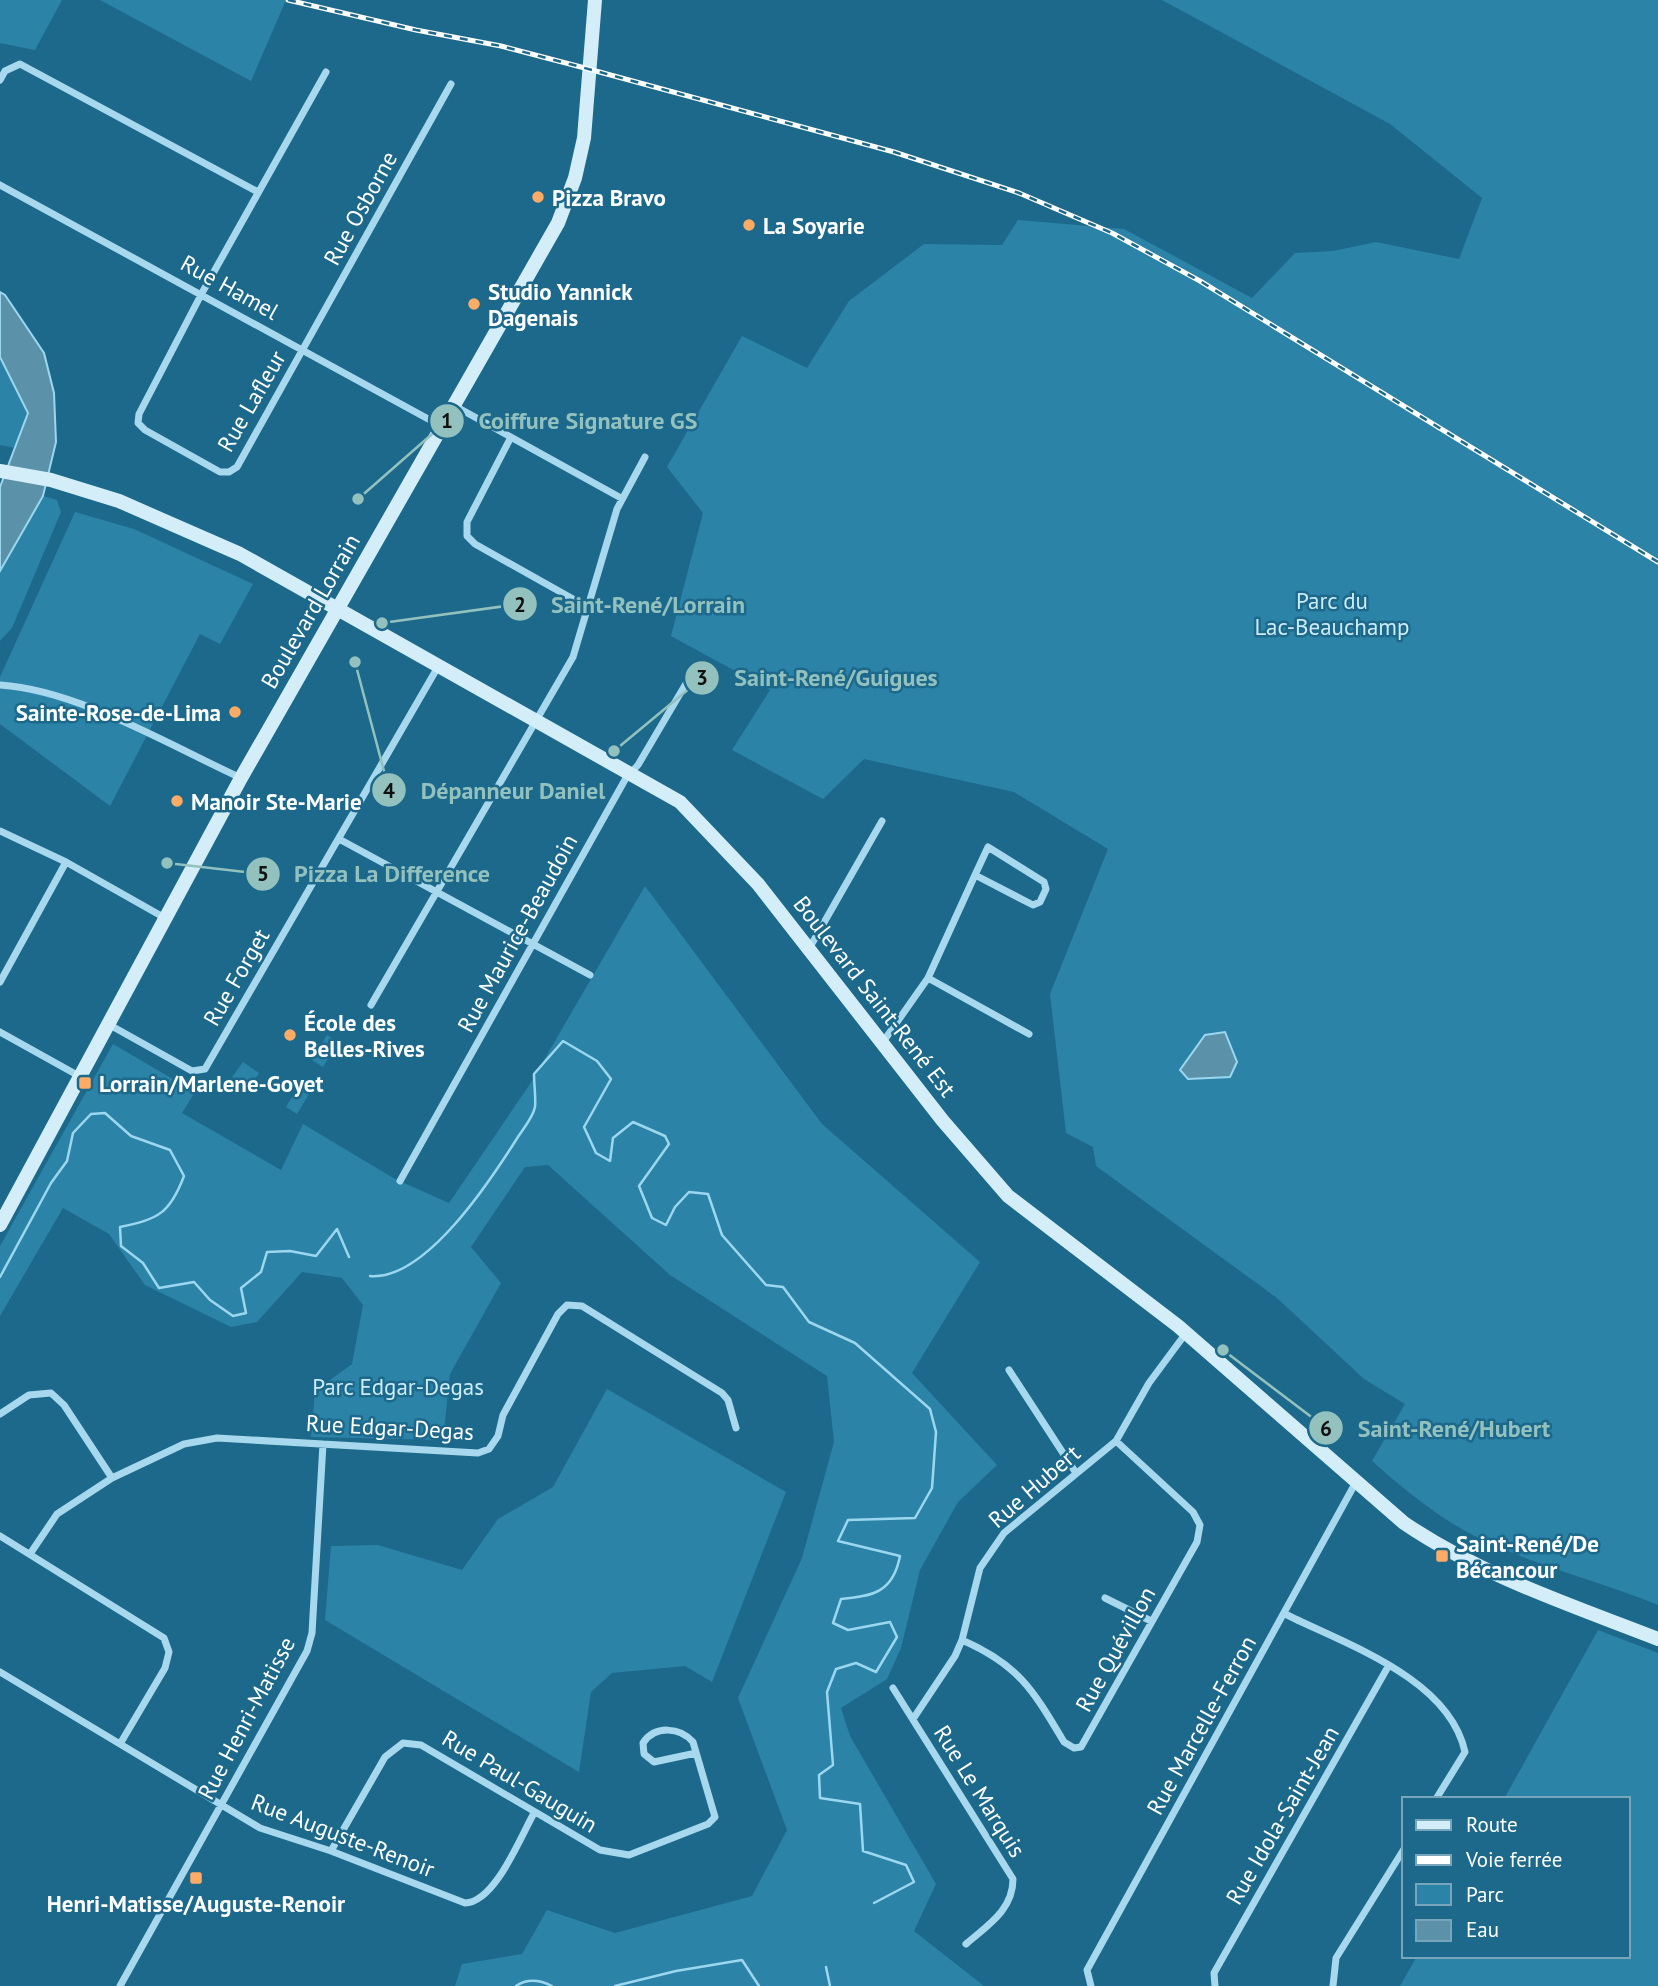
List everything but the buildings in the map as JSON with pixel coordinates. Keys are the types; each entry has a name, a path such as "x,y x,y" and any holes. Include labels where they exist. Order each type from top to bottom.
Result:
{"street":[{"name":"Boulevard Lorrain","path":"0,1225 241,778 548,243 570,193 584,138 594,0"},
{"path":"0,80 5,71 20,64 258,192"},
{"path":"202,293 326,72"},
{"name":"Rue Osborne","path":"304,349 451,84"},
{"name":"Rue Hamel","path":"0,185 441,426"},
{"name":"Rue Lafleur","path":"202,293 139,414 138,423 145,430 220,472 229,472 237,467 304,349"},
{"path":"453,405 621,499"},
{"path":"511,436 467,522 467,536 475,544 589,608"},
{"path":"371,1005 573,657 621,499 645,457"},
{"name":"Boulevard Saint-René Est","path":"0,471 51,480 119,501 202,536 439,665 680,802 699,820 810,947 882,1043 1007,1196 1186,1333 1404,1523 1476,1566 1658,1639"},
{"name":"Rue Forget","path":"108,1024 192,1071 205,1069 439,665"},
{"name":"Rue Maurice-Beaudoin","path":"400,1181 531,943 626,778 632,773 694,670"},
{"path":"0,685 36,689 67,699 241,778"},
{"path":"810,947 882,821"},
{"path":"0,831 66,862 166,918"},
{"path":"340,839 590,975"},
{"path":"882,1043 928,978 975,875 988,847 1044,882 1046,889 1040,902 1032,905 975,875"},
{"path":"0,982 66,862"},
{"path":"928,978 1029,1034"},
{"path":"0,1031 79,1076"},
{"name":"Rue Edgar-Degas","path":"30,1554 57,1514 112,1478 184,1444 216,1438 478,1453 489,1449 498,1436 503,1415 558,1314 567,1305 575,1304 722,1393 728,1400 736,1428"},
{"name":"Rue Hubert","path":"913,1718 962,1640 980,1568 1004,1533 1116,1441 1149,1383 1186,1333"},
{"path":"1009,1370 1076,1473"},
{"path":"0,1414 29,1395 51,1393 64,1405 112,1478"},
{"name":"Rue Quévillon","path":"962,1640 995,1654 1018,1673 1064,1742 1074,1748 1081,1747 1198,1542 1200,1525 1194,1512 1116,1441"},
{"name":"Rue Henri-Matisse","path":"120,1986 307,1651 312,1633 323,1444"},
{"name":"Rue Marcelle-Ferron","path":"1091,1986 1087,1970 1356,1482"},
{"path":"0,1536 158,1632 168,1645 165,1668 120,1744"},
{"path":"1105,1598 1151,1622"},
{"path":"1284,1614 1389,1665 1427,1688 1462,1738 1465,1752 1437,1797"},
{"name":"Rue Idola-Saint-Jean","path":"1215,1986 1214,1973 1389,1665"},
{"name":"Rue Auguste-Renoir","path":"0,1672 260,1828 331,1851 453,1899 473,1903 487,1894 534,1813"},
{"name":"Rue Le Marquis","path":"893,1688 1013,1879 1013,1891 1008,1905 966,1944"},
{"path":"654,1732 682,1732 693,1742 696,1753 654,1762 644,1754 643,1743 654,1732"},
{"name":"Rue Paul-Gauguin","path":"331,1851 385,1757 403,1743 421,1745 600,1850 629,1855 708,1824 715,1817 696,1753"},
{"path":"1333,1986 1336,1958 1402,1852"}],"green space":[{"path":"0,0 62,0 35,50 0,43"},
{"path":"100,0 286,0 251,81"},
{"name":"Parc du Lac-Beauchamp","path":"1162,0 1658,0 1658,1605 1490,1543 1454,1525 1406,1490 1372,1461 1405,1404 1364,1379 1277,1298 1096,1166 1093,1147 1066,1133 1050,994 1108,849 1014,792 864,759 823,799 732,750 770,690 671,636 703,513 667,467 742,336 807,368 849,301 924,244 1002,245 1018,220 1124,229 1252,298 1295,253 1333,251 1376,242 1459,259 1482,198 1390,124"},
{"path":"0,357 28,413 15,448 0,445"},
{"path":"43,496 57,500 61,512 12,628 0,641 0,571"},
{"path":"75,512 134,529 253,584 220,644 200,634 110,806 0,724 0,677"},
{"name":"Parc Edgar-Degas","path":"645,886 822,1124 980,1262 912,1373 997,1465 958,1502 920,1570 901,1648 887,1679 841,1708 850,1736 936,1884 914,1931 984,1986 455,1986 462,1964 522,1954 547,1910 615,1933 752,1896 787,1830 738,1698 802,1558 834,1442 827,1376 670,1275 548,1165 525,1167 471,1247 501,1283 450,1374 443,1440 311,1437 315,1391 352,1364 363,1305 342,1278 302,1272 257,1322 231,1327 145,1285 109,1234 63,1208 0,1316 0,1246 113,1044 195,1092 182,1113 281,1170 303,1124 395,1179 449,1203 530,1084"},
{"path":"327,1035 338,1042 323,1067 312,1060"},
{"path":"243,1062 259,1073 249,1088 232,1077"},
{"path":"301,1082 312,1089 297,1114 286,1107"},
{"path":"607,1389 786,1492 712,1682 685,1666 612,1673 591,1692 579,1772 325,1620 331,1546 378,1545 462,1570 498,1519 553,1487"},
{"path":"1598,1630 1658,1653 1658,1986 1400,1986 1416,1958 1630,1958 1630,1797 1505,1797"}],"water":[{"path":"0,292 5,295 44,353 54,393 56,442 43,496 0,571 0,487 28,413 0,357"},
{"path":"1225,1032 1237,1062 1230,1077 1188,1079 1180,1070 1205,1035"}],"waterway":[{"path":"370,1276 391,1273 412,1263 434,1246 473,1202 530,1120 535,1107 534,1074 563,1041 597,1061 611,1079 584,1127 596,1153 610,1161 613,1138 633,1122 665,1136 669,1144 639,1186 652,1218 666,1225 675,1207 689,1192 708,1194 722,1235 766,1285 783,1287 809,1322 855,1343 930,1409 936,1432 932,1488 915,1518 848,1520 838,1541 900,1556 897,1568 887,1585 872,1594 841,1599 833,1623 848,1630 890,1622 897,1637 876,1672 856,1663 836,1669 827,1692 833,1765 819,1775 820,1798 860,1804 863,1851 906,1865 914,1882 874,1903"},
{"path":"0,1277 51,1183 67,1161 73,1133 91,1114 105,1113 131,1136 170,1150 184,1176 174,1198 161,1212 144,1221 120,1227 121,1246 143,1263 159,1288 194,1282 210,1300 233,1316 246,1313 241,1288 261,1272 267,1252 290,1251 316,1256 337,1229 349,1257"},
{"path":"615,1986 676,1971 742,1960 759,1986"},
{"path":"826,1967 830,1986"},
{"path":"516,1986 534,1981 552,1986"}],"railway":[{"path":"288,0 416,30 501,46 581,67 894,152 1019,193 1112,233 1200,281 1658,562"}],"place":[{"name":"Pizza Bravo","path":"538,197"},
{"name":"La Soyarie","path":"749,225"},
{"name":"Studio Yannick Dagenais","path":"474,304"},
{"name":"Coiffure Signature GS","path":"358,499"},
{"name":"Saint-René/Lorrain","path":"382,623"},
{"name":"Dépanneur Daniel","path":"355,662"},
{"name":"Sainte-Rose-de-Lima","path":"235,712"},
{"name":"Saint-René/Guigues","path":"614,751"},
{"name":"Manoir Ste-Marie","path":"177,801"},
{"name":"Pizza La Difference","path":"167,863"},
{"name":"École des Belles-Rives","path":"290,1035"},
{"name":"Lorrain/Marlene-Goyet","path":"85,1083"},
{"name":"Saint-René/Hubert","path":"1223,1350"},
{"name":"Saint-René/De Bécancour","path":"1442,1556"},
{"name":"Henri-Matisse/Auguste-Renoir","path":"196,1878"}]}
